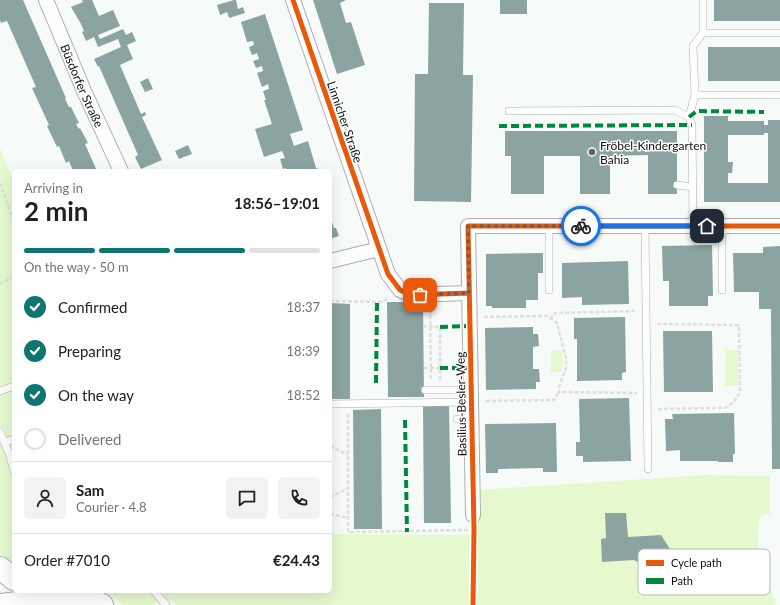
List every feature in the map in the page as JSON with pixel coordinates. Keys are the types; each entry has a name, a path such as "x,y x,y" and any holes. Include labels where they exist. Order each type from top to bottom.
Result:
{"main road":[{"path":"0,568 12,577"},
{"path":"59,593 93,600 102,605"},
{"path":"1,605 75,596"}],"street":[{"name":"Büsdorfer Straße","path":"46,0 84,91 120,169"},
{"name":"Linnicher Straße","path":"293,0 379,250"},
{"name":"Basilius-Besler-Weg","path":"473,515 468,226 549,226"},
{"path":"549,226 780,226"},
{"path":"332,261 379,250 388,274 400,290 411,295 469,293"}],"lane":[{"path":"693,226 692,125 689,117 695,95 693,46 703,33 704,0"},
{"path":"703,33 780,33"},
{"path":"695,95 780,94"},
{"path":"509,111 675,110 689,117"},
{"path":"676,185 693,187"},
{"path":"549,226 549,290"},
{"path":"645,226 648,469"},
{"path":"722,226 722,290"},
{"path":"0,391 12,387"},
{"path":"428,390 441,390 471,396"},
{"path":"332,404 471,396"},
{"path":"456,419 471,418"},
{"path":"0,432 9,452 12,463"},
{"path":"4,442 12,440"},
{"path":"157,593 166,605"}],"path":[{"path":"0,182 12,216"},
{"path":"0,284 12,277"},
{"path":"428,390 430,368 430,294"},
{"path":"332,301 381,301"},
{"path":"550,318 555,313 646,311"},
{"path":"470,317 546,316 557,323 566,358 566,368 559,387 559,392 647,393"},
{"path":"646,324 739,325 740,391 737,398 731,405 724,408 647,409"},
{"path":"424,326 440,327 441,390"},
{"path":"424,368 440,368"},
{"path":"348,404 348,532 474,530"},
{"path":"332,447 348,455"},
{"path":"332,495 348,489"},
{"path":"332,515 348,518"}],"green space":[{"path":"0,148 12,176 12,566 0,552"},
{"path":"551,350 562,351 562,372 551,372"},
{"path":"726,350 738,350 738,386 725,386"},
{"path":"706,475 770,476 770,514 763,515 759,520 758,549 638,549 638,595 770,595 770,586 776,605 176,605 173,600 154,603 155,605 123,605 108,593 332,593 332,534 478,535 477,490"}],"building":[{"path":"0,0 23,0 66,98 65,99 79,123 76,124 79,129 80,128 88,143 85,144 96,169 72,169 69,161 66,163 59,146 57,147 47,126 49,125 32,88 36,87 7,21 1,23"},
{"path":"82,0 92,0 99,16 113,10 120,26 98,35 100,39 123,29 126,35 132,32 136,41 127,45 133,59 120,65 141,114 145,112 146,115 142,117 162,160 141,169 135,157 138,155 99,66 98,67 94,59 121,47 118,39 98,47 94,37 86,41 82,32 84,31 81,24 71,7 83,2"},
{"path":"236,0 238,9 243,7 245,13 229,18 227,12 220,15 217,5"},
{"path":"313,0 346,0 340,3 346,23 351,22 365,65 337,74"},
{"path":"500,0 527,0 527,14 500,14"},
{"path":"714,0 780,0 780,21 714,21"},
{"path":"429,3 464,3 463,75 473,75 471,202 414,201 415,74 428,74"},
{"path":"265,14 303,130 290,134 294,146 308,141 317,169 283,169 280,159 285,158 282,151 264,157 255,129 272,124 264,100 266,100 263,91 269,89 268,84 262,87 257,73 263,71 262,66 256,68 253,61 259,59 257,53 252,55 249,47 254,45 253,41 247,42 241,22"},
{"path":"708,47 780,47 780,81 708,81"},
{"path":"148,78 153,89 145,92 140,82"},
{"path":"704,116 728,116 728,121 764,121 764,125 768,125 768,120 780,120 780,202 704,202","holes":["764,133 768,133 768,183 728,183 728,173 732,173 733,162 728,162 728,135 764,135"]},
{"path":"505,131 677,131 677,194 648,194 648,155 610,156 610,194 580,194 580,156 544,156 544,194 511,194 511,156 505,156"},
{"path":"188,145 192,154 179,159 175,151"},
{"path":"332,222 334,228 336,228 339,236 332,238"},
{"path":"712,245 713,296 708,296 708,306 669,306 669,281 663,281 662,246"},
{"path":"780,246 780,469 772,469 771,309 759,309 759,292 734,292 733,253 763,253 763,247"},
{"path":"543,253 543,273 538,273 538,300 526,300 526,308 492,308 492,306 486,306 486,254"},
{"path":"628,261 629,304 582,305 582,297 562,298 562,263"},
{"path":"387,302 423,302 424,397 388,397"},
{"path":"332,303 350,304 350,399 332,399"},
{"path":"625,317 626,372 622,373 622,380 577,381 577,339 574,339 574,318"},
{"path":"533,327 533,334 538,334 539,346 533,347 533,369 539,369 540,382 536,382 536,389 486,390 485,328"},
{"path":"663,331 712,331 713,392 664,392"},
{"path":"629,398 631,461 583,462 583,456 576,456 576,442 580,442 579,399"},
{"path":"423,405 449,405 451,523 424,523"},
{"path":"381,409 382,529 354,529 353,410"},
{"path":"734,413 735,454 733,454 733,462 680,461 680,450 666,451 665,419 673,419 672,414"},
{"path":"556,423 557,472 543,472 543,468 498,469 498,473 486,473 485,424"},
{"path":"605,513 626,513 628,537 661,535 670,549 638,549 638,562 634,560 602,562 601,539 606,538"}],"marked path":[{"path":"689,117 697,111 764,112"},
{"path":"499,126 692,125"},
{"path":"376,383 377,302"},
{"path":"440,327 470,326"},
{"path":"440,368 470,368"},
{"path":"405,420 407,532"}],"cycle path":[{"path":"293,0 388,274 400,290 411,295 469,293"},
{"path":"473,605 474,530 468,226 780,226"}],"way so far":[{"path":"420,295 469,293 468,226 581,226"}],"place":[{"name":"Fröbel-Kindergarten Bahia","path":"592,152"}],"route":[{"path":"581,226 707,226"}]}
